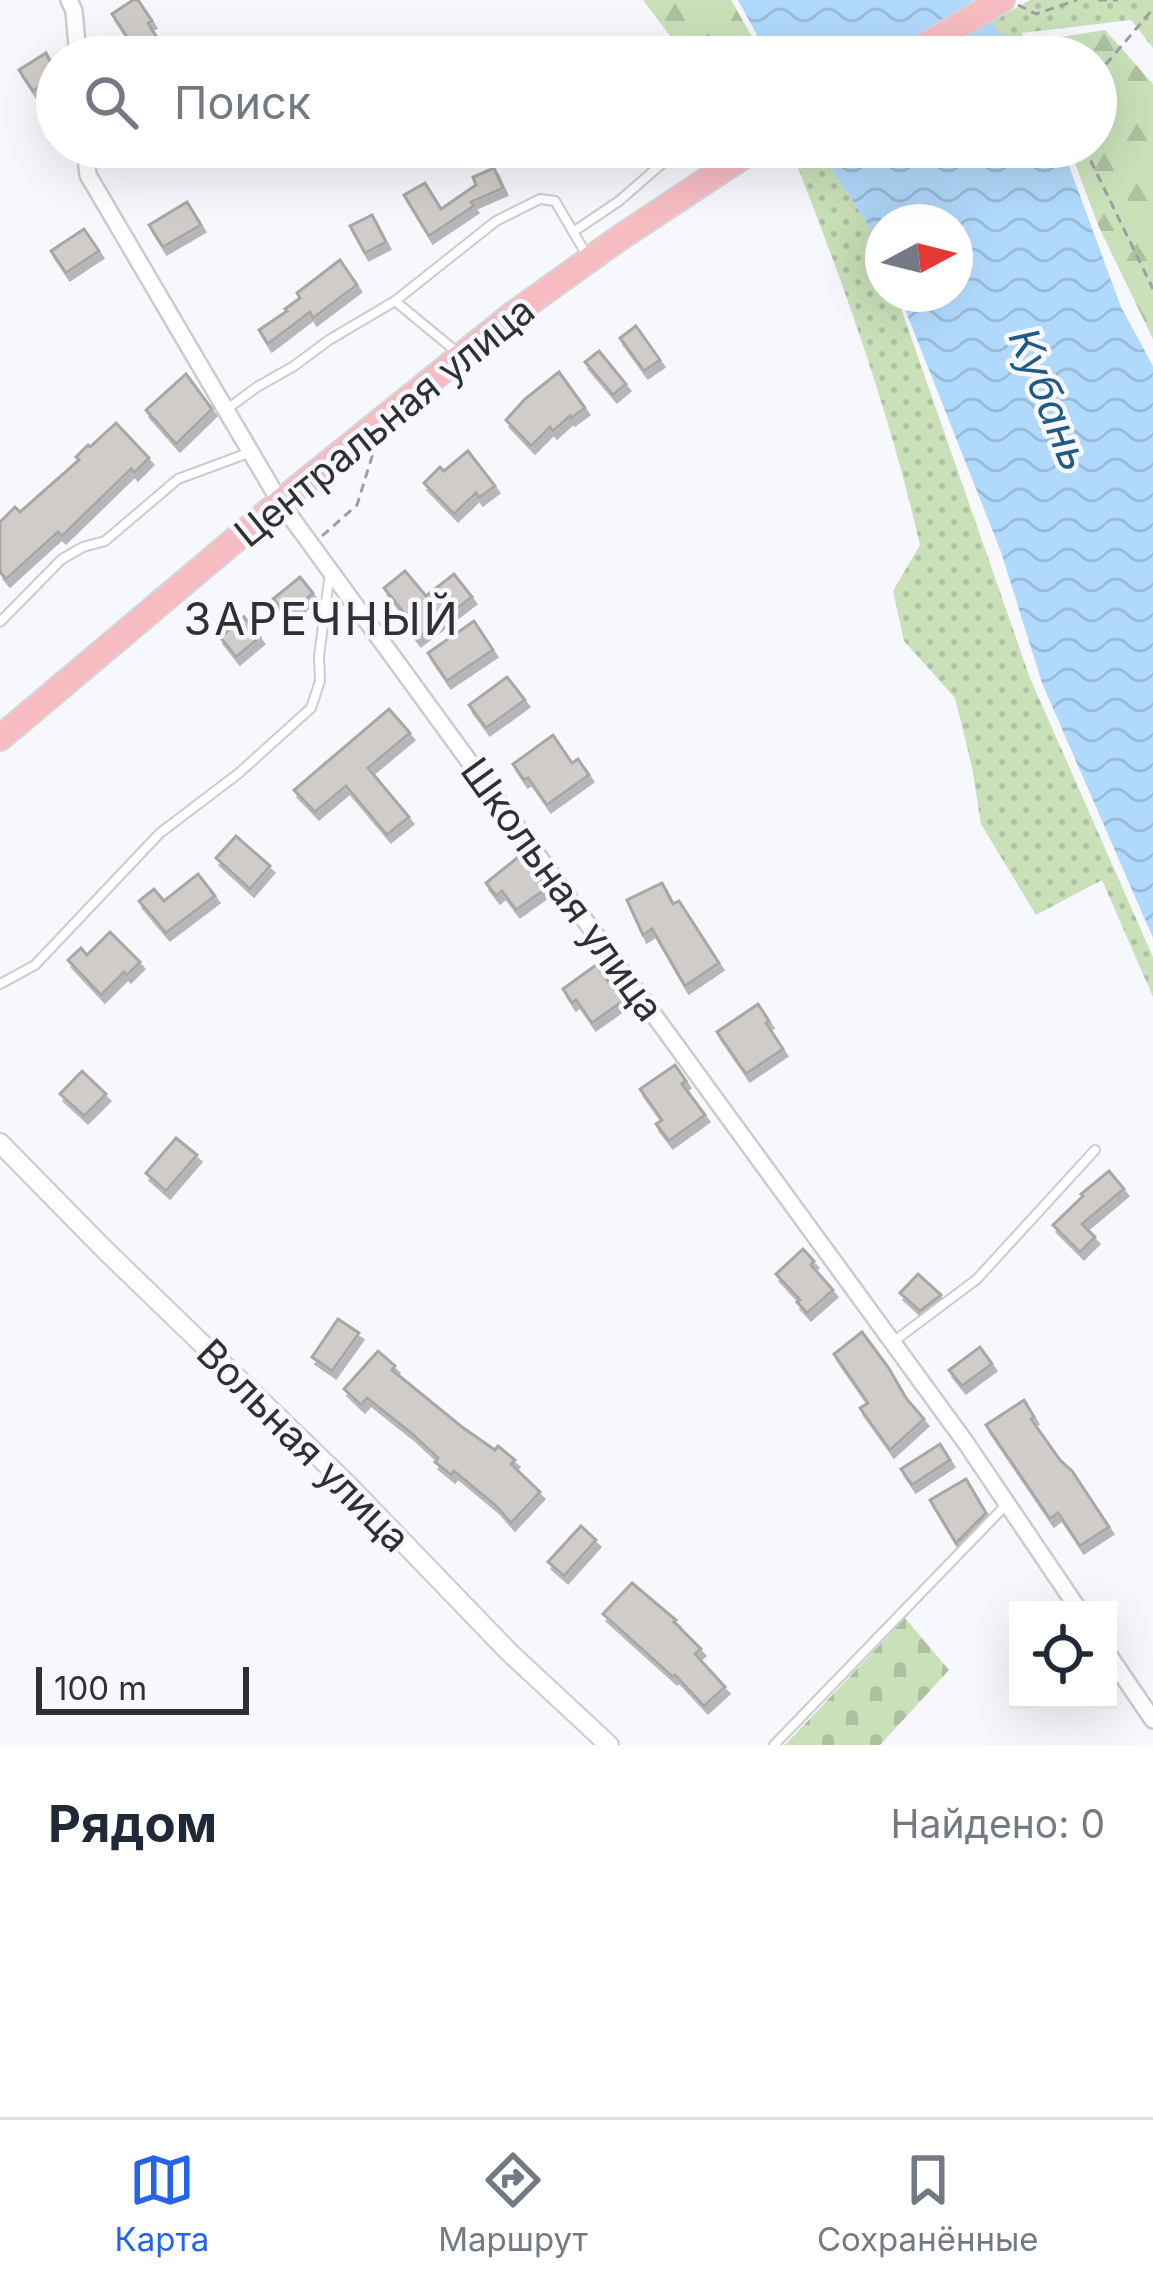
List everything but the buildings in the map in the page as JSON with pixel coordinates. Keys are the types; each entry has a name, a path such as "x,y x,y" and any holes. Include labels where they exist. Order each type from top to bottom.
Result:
{"main road":[{"path":"941,36 1005,0"},
{"name":"Центральная улица","path":"0,738 280,502 512,315 724,168"}],"street":[{"path":"69,0 76,36"},
{"name":"Школьная улица","path":"87,168 280,502 892,1342 1073,1601"},
{"name":"Вольная улица","path":"0,1143 348,1485 509,1652 609,1745"},
{"path":"1117,1667 1153,1720"}],"lane":[{"path":"573,232 657,168"},
{"path":"226,410 394,301 496,221 540,199 554,200 590,260"},
{"path":"394,301 461,356"},
{"path":"0,622 62,559 105,542 178,479 250,452"},
{"path":"0,985 35,964 160,833 239,773 311,708 320,681 330,569"},
{"path":"892,1342 977,1279 1095,1150"},
{"path":"774,1745 1007,1504"}],"path":[{"path":"1005,0 1036,14 1077,0"},
{"path":"1098,0 1118,0"},
{"path":"1117,51 1153,9"},
{"path":"1094,168 1153,289"},
{"path":"312,545 357,505 376,441"}],"green space":[{"path":"643,0 731,0 752,36 670,36"},
{"path":"1030,0 1153,0 1153,48 1131,20 1023,36 1002,36 990,23"},
{"path":"1105,30 1110,36 1068,36"},
{"path":"1117,44 1153,84 1153,339 1098,225 1077,168 1117,168"},
{"path":"798,168 831,168 865,220 865,312 902,312 1030,678 1153,957 1153,997 1102,880 1036,915 981,824 955,698 904,641 893,591 920,545 862,344"},
{"path":"905,1618 949,1670 880,1745 785,1745"}],"water":[{"path":"738,0 972,0 1003,36 758,36"},
{"name":"Кубань","path":"831,168 1070,168 1121,307 1153,366 1153,938 1042,683 1001,552 906,312 973,312 973,204 865,204 865,220"}],"district":[{"name":"ЗАРЕЧНЫЙ","path":"322,618"}]}
